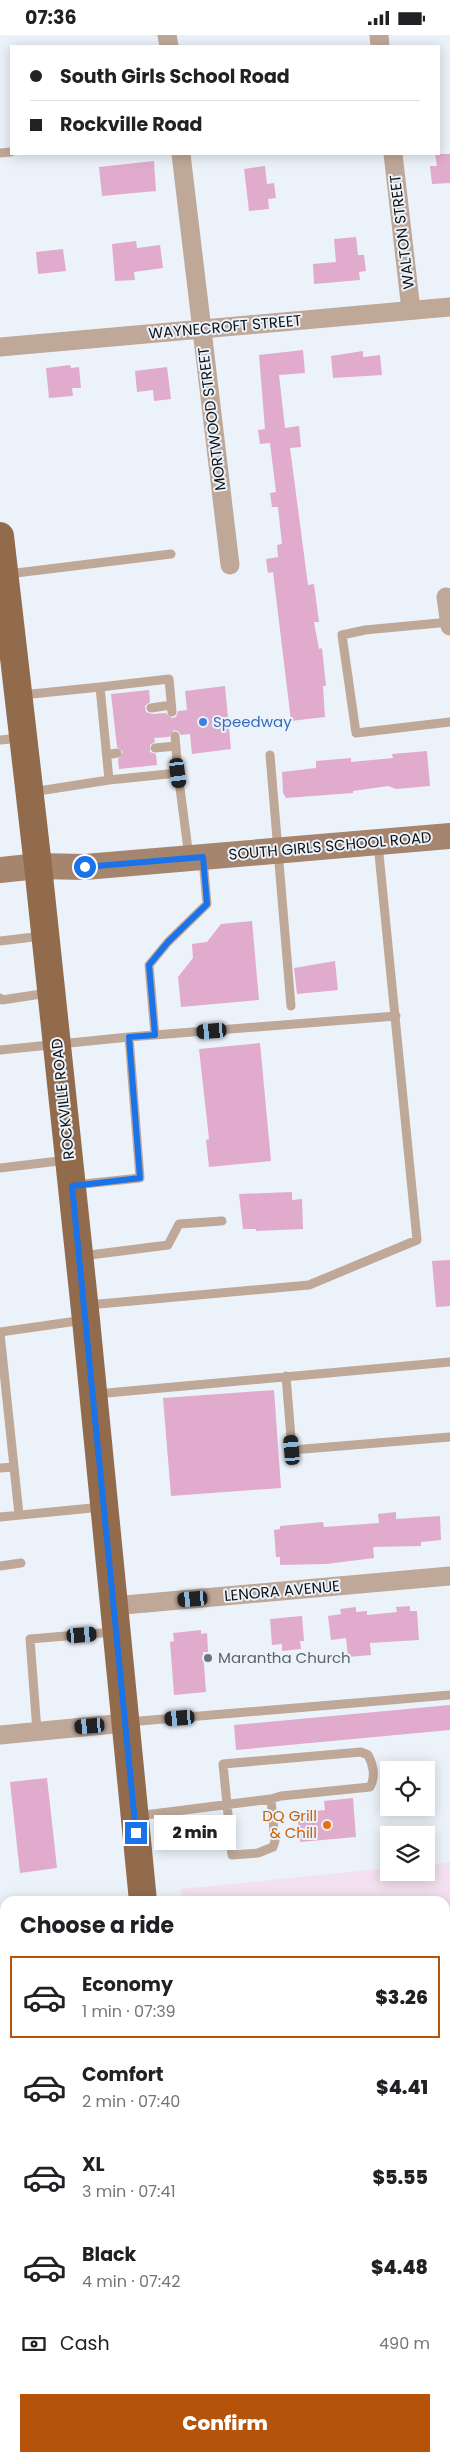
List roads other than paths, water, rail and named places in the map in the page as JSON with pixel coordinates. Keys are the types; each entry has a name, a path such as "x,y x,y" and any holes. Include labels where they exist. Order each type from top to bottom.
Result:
{"main road":[{"name":"ROCKVILLE ROAD","path":"0,536 15,689 12,739 30,793 86,1313 143,1896"},
{"name":"SOUTH GIRLS SCHOOL ROAD","path":"0,870 38,867 85,867 450,836"}],"street":[{"name":"MORTWOOD STREET","path":"181,155 230,565"},
{"name":"WALTON STREET","path":"393,155 411,310"},
{"name":"WAYNECROFT STREET","path":"0,347 450,307"},
{"path":"446,597 450,624"},
{"name":"LENORA AVENUE","path":"115,1619 450,1576"},
{"path":"0,1735 125,1723"}],"lane":[{"path":"5,575 171,554"},
{"path":"450,624 365,630 342,635 356,733 450,722"},
{"path":"15,689 100,687 169,679 172,709 151,708"},
{"path":"100,687 109,780"},
{"path":"102,714 113,713"},
{"path":"155,1035 149,965 168,942 207,904 178,773 175,736"},
{"path":"156,748 176,746"},
{"path":"107,755 118,753"},
{"path":"270,755 291,1006"},
{"path":"30,793 109,780 178,773"},
{"path":"19,1515 3,1392 0,1332 86,1313 309,1285 417,1239 378,841"},
{"path":"0,941 46,935"},
{"path":"0,998 2,1000 51,993"},
{"path":"0,1050 129,1037 396,1016"},
{"path":"0,1168 140,1178 129,1037"},
{"path":"80,1256 168,1245 179,1224 222,1221"},
{"path":"94,1395 450,1362"},
{"path":"286,1376 292,1450 450,1437"},
{"path":"0,1468 14,1467"},
{"path":"0,1517 104,1507"},
{"path":"0,1566 21,1563"},
{"path":"37,1731 30,1639 115,1619"},
{"path":"125,1723 450,1695"},
{"path":"135,1816 226,1804 271,1799 281,1796 370,1787 374,1774 370,1759 368,1755 361,1753 223,1764 226,1804 232,1855 258,1853 274,1847 276,1841 271,1799"}],"place":[{"name":"Speedway","path":"203,722"},
{"name":"Marantha Church","path":"208,1658"},
{"name":"DQ Grill & Chill","path":"327,1825"}]}
